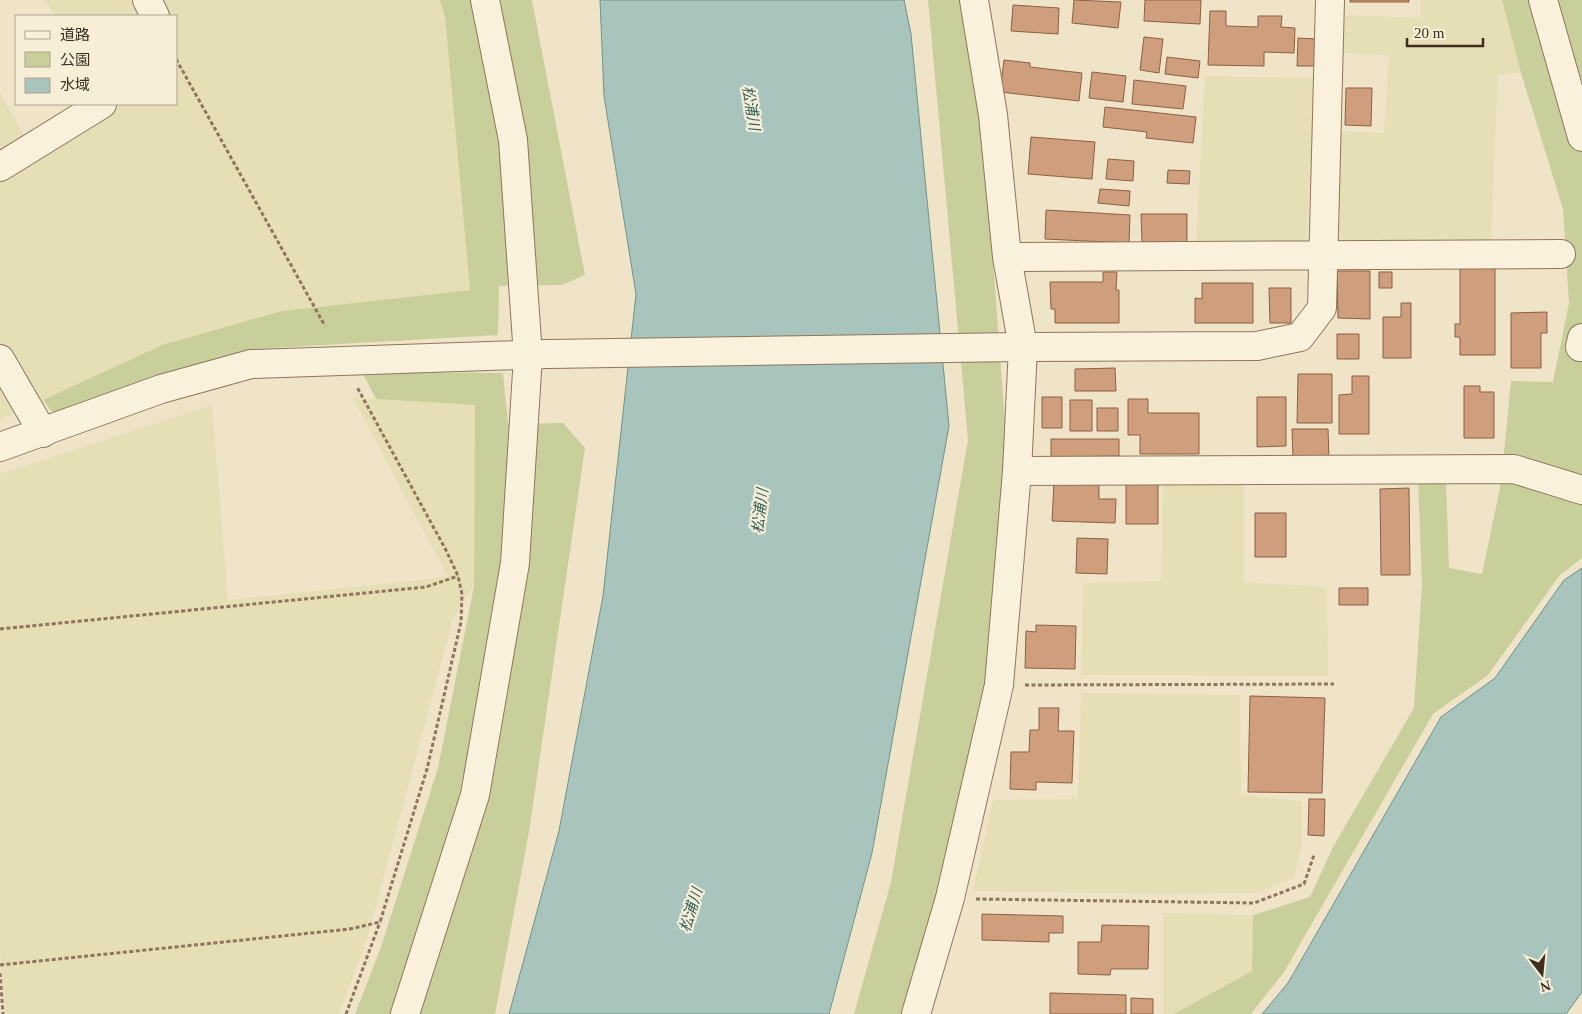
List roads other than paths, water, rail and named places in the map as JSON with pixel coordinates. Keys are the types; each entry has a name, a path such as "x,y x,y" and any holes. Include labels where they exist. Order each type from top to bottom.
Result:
{"street":[{"path":"147,0 154,15"},
{"path":"405,1014 475,796 515,563 538,355 513,140 485,0"},
{"path":"916,1014 950,898 999,685 1017,471 1008,257 993,115 974,0"},
{"path":"0,447 162,389 251,364 354,359 538,355 1012,347 1257,346 1300,337 1322,308 1330,0"},
{"path":"1543,0 1582,137"},
{"path":"0,166 100,105"},
{"path":"1008,257 1561,254"},
{"path":"0,359 43,433"},
{"path":"1017,471 1514,469 1582,490"}],"water":[{"name":"松浦川","path":"600,0 904,0 911,34 949,426 872,853 829,1014 509,1014 559,831 603,596 636,294 604,96"},
{"path":"1582,568 1582,992 1566,1014 1262,1014 1288,983 1441,717 1495,678 1564,580"}]}
